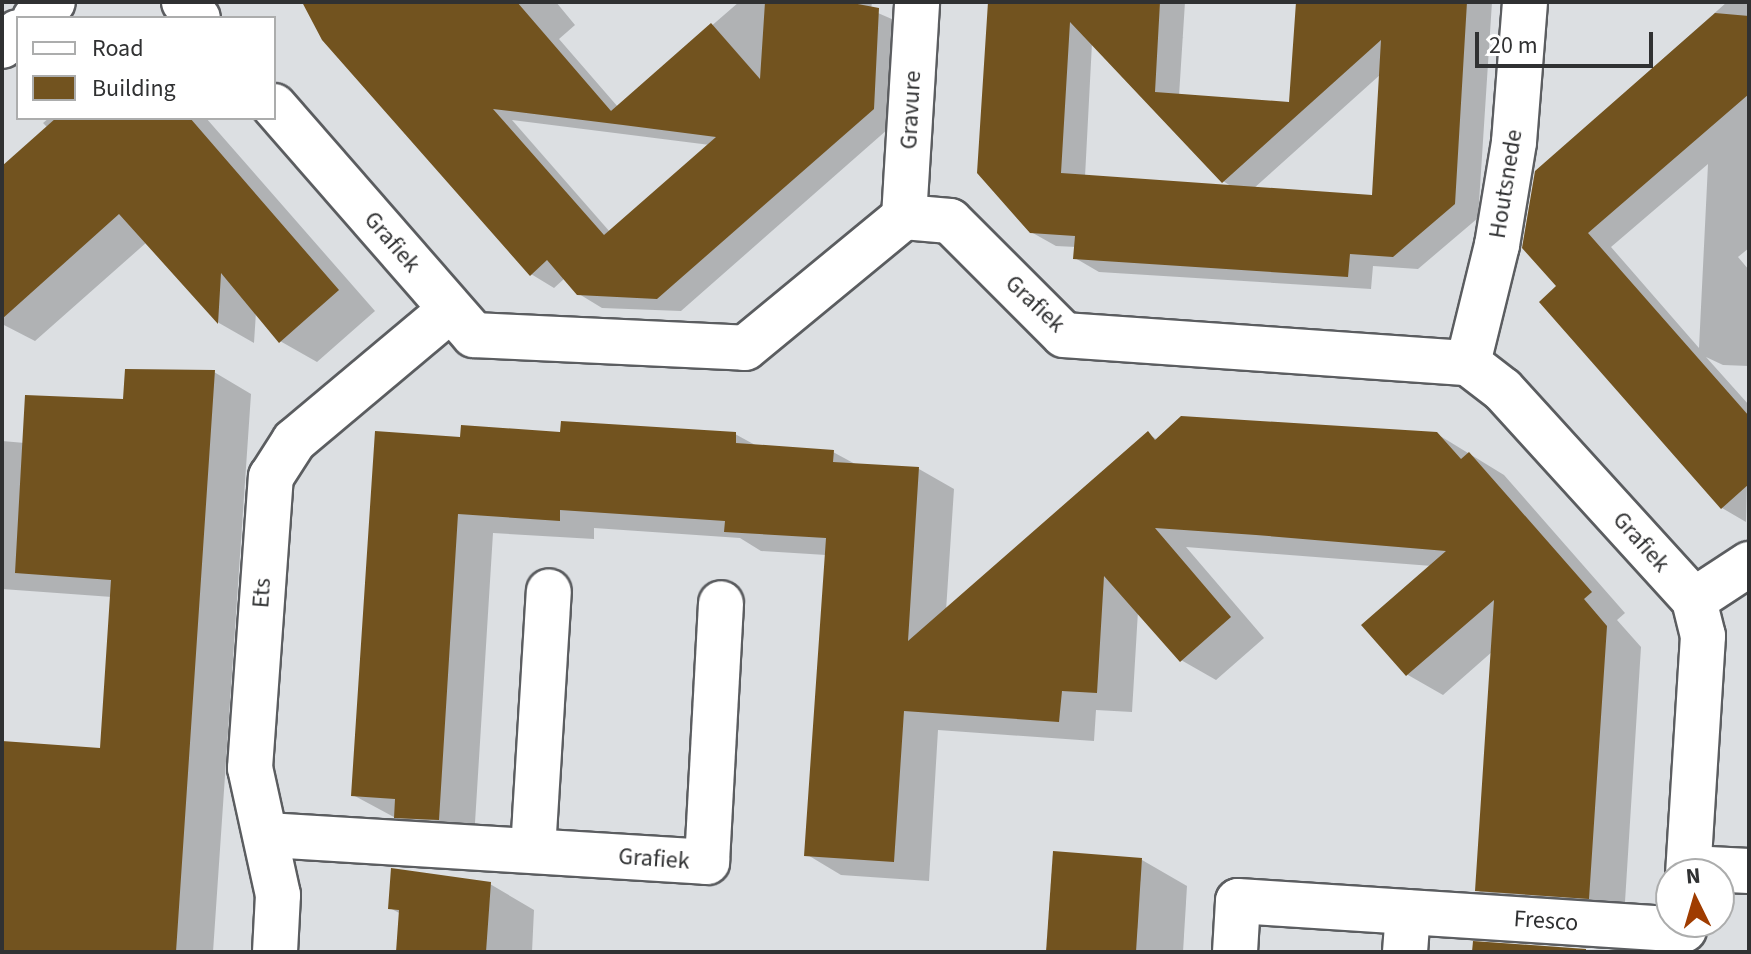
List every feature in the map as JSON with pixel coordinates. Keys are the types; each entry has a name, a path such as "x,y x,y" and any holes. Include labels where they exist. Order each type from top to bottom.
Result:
{"street":[{"path":"37,16 53,2"},
{"name":"Gravure","path":"904,217 917,2"},
{"name":"Houtsnede","path":"1468,363 1497,245 1514,142 1525,2"},
{"name":"Grafiek","path":"276,108 474,335 745,348 904,217 950,221 1064,335 1468,363 1503,390 1694,600 1703,636 1689,858"},
{"name":"Ets","path":"275,952 278,895 268,835 250,768 271,477 294,441 450,310"},
{"path":"1694,600 1749,564"},
{"path":"533,850 549,591"},
{"name":"Grafiek","path":"268,835 707,862 721,603"},
{"name":"Fresco","path":"1235,952 1238,901 1406,932 1655,935"}],"building":[{"path":"302,2 517,2 611,111 711,23 760,79 765,2 847,2 879,8 874,109 657,299 577,295 547,260 530,276 322,40","holes":["493,109 716,137 604,235"]},
{"path":"988,2 1160,2 1155,92 1289,102 1296,2 1467,2 1455,204 1393,257 1350,254 1348,277 1073,259 1075,236 1030,233 977,173","holes":["1070,22 1222,183 1381,40 1372,195 1061,173"]},
{"path":"1715,13 1749,16 1749,94 1588,233 1749,416 1749,484 1721,509 1539,302 1556,286 1522,248 1535,171"},
{"path":"54,120 192,120 339,290 279,343 221,273 218,324 119,214 2,319 2,166"},
{"path":"125,369 215,370 176,952 2,952 2,741 100,748 111,580 15,573 25,395 123,399"},
{"path":"1181,416 1437,432 1461,459 1469,452 1592,592 1584,599 1607,626 1589,899 1475,891 1494,600 1406,676 1361,625 1446,551 1256,535 1155,528 1231,617 1180,662 1104,576 1097,693 1062,691 1059,722 904,711 894,862 804,856 826,538 724,532 725,521 560,510 560,521 458,514 439,820 394,818 395,799 351,796 375,431 460,437 461,425 560,432 561,421 736,432 736,443 834,450 833,462 919,467 908,641 1148,431 1155,440"},
{"path":"1053,851 1142,858 1136,952 1046,952"},
{"path":"391,868 491,882 486,952 396,952 399,910 388,909"},
{"path":"1473,941 1586,949 1586,952 1472,952"}]}
